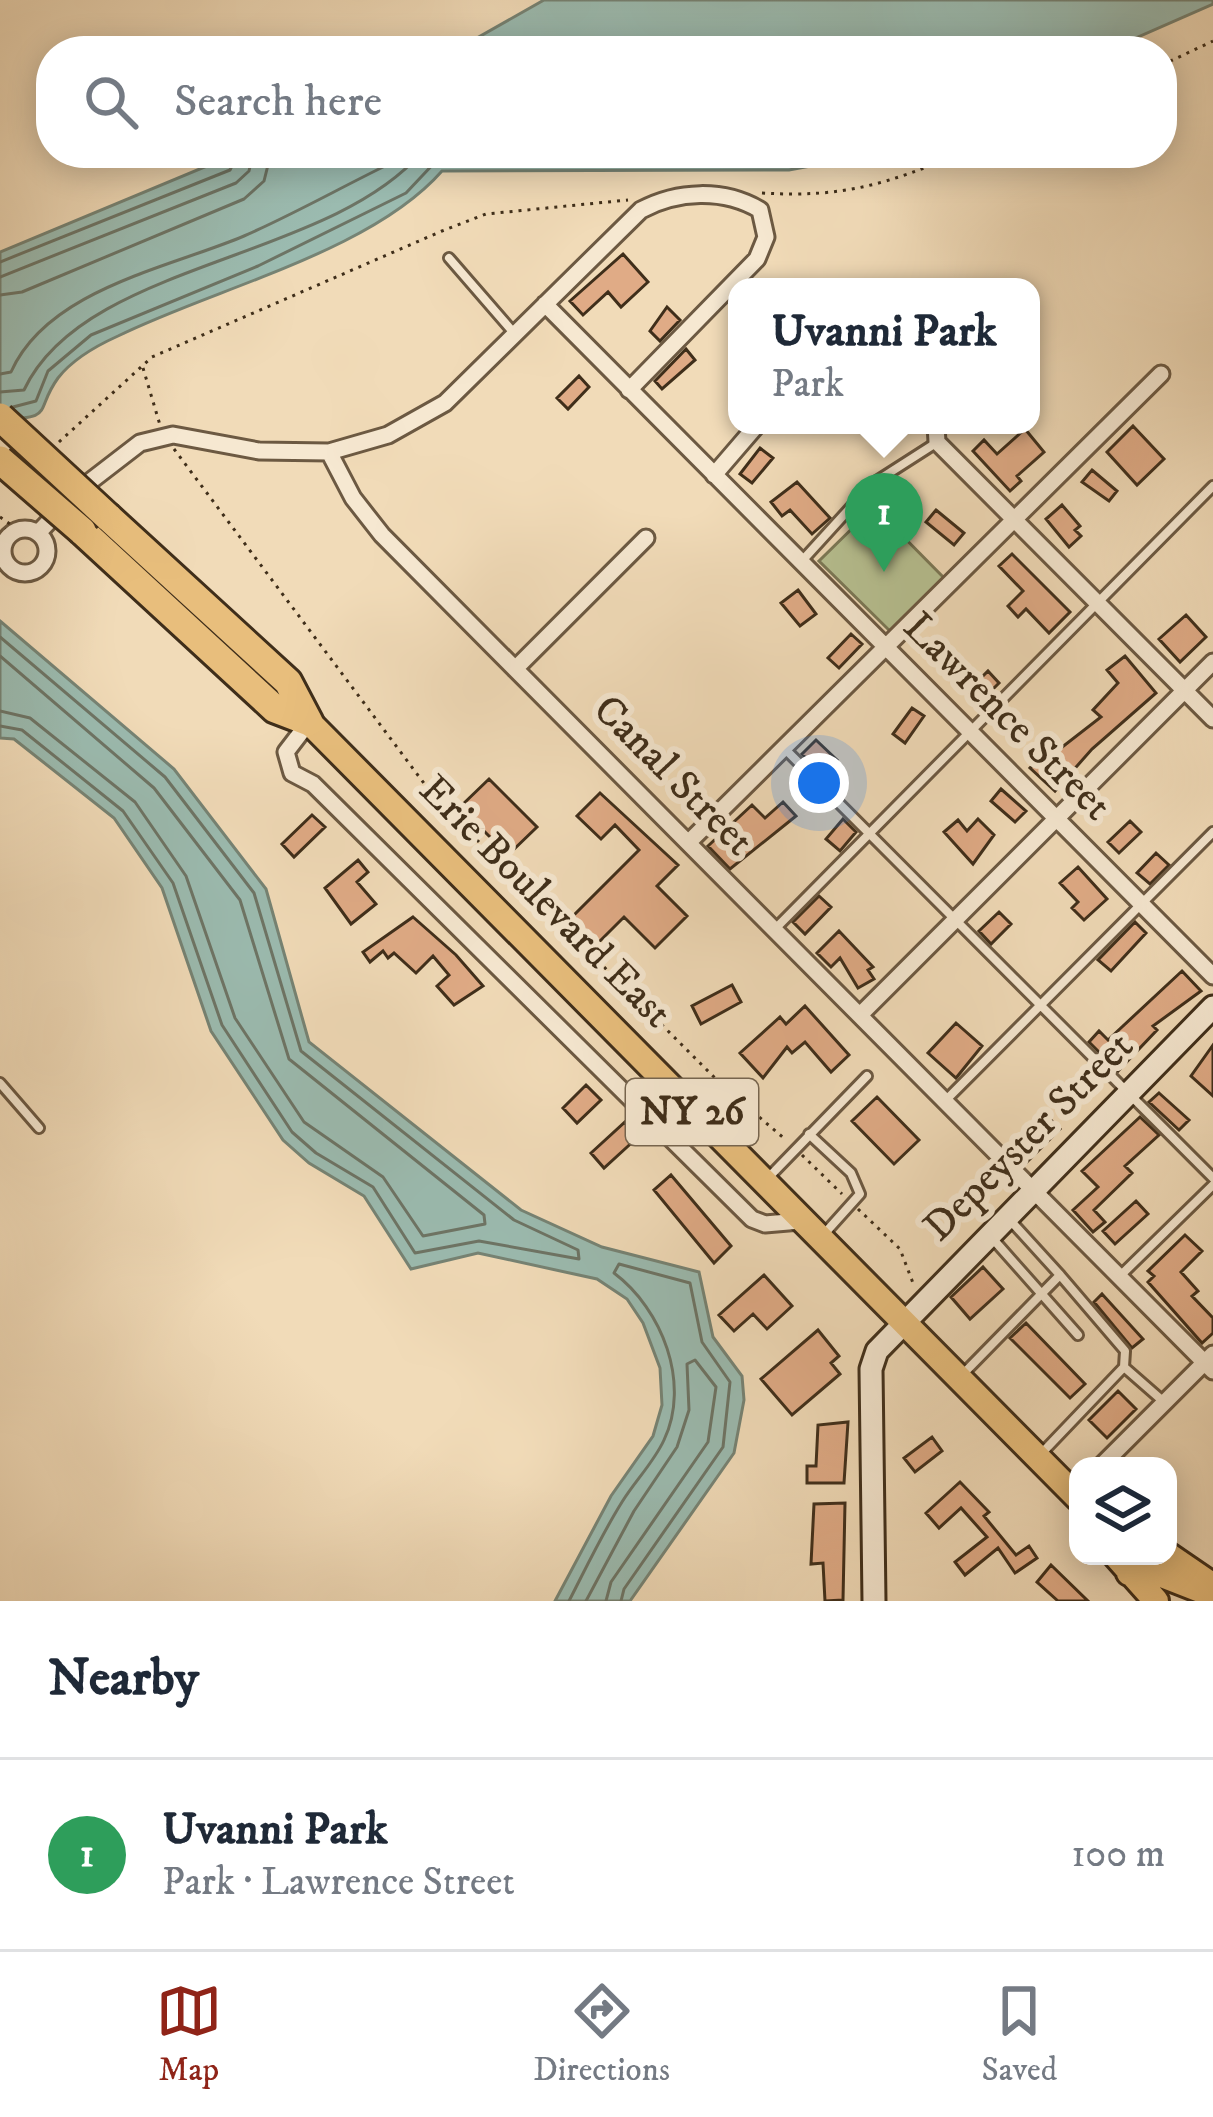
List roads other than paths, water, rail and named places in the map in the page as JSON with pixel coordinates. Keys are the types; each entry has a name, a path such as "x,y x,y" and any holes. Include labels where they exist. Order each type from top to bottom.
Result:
{"highway":[{"name":"Erie Boulevard East","path":"0,417 288,682 309,722"},
{"name":"Erie Boulevard East","path":"0,460 275,709 309,722"}],"main road":[{"name":"Erie Boulevard East","path":"309,722 900,1322 1069,1487"},
{"path":"1177,1562 1213,1590"},
{"path":"1123,1565 1143,1601"},
{"path":"1123,1565 1156,1601"},
{"path":"1130,1565 1213,1590"}],"street":[{"path":"38,533 126,450 165,437 259,451 328,452 421,419 641,210 663,198 698,194 760,210 766,237 757,259 738,278"},
{"path":"629,389 728,288"},
{"name":"Lawrence Street","path":"545,304 1213,976"},
{"path":"689,842 1161,374"},
{"path":"714,475 749,434"},
{"path":"936,434 1013,520 1213,718"},
{"name":"Canal Street","path":"328,452 352,498 382,535 1210,1363"},
{"path":"25,529 38,533 47,553 34,571 14,570 1,559 11,533 25,529"},
{"path":"515,669 646,538"},
{"path":"860,1015 1213,662"},
{"path":"309,722 286,752 292,773 313,784 468,932 752,1219 765,1224 800,1220"},
{"name":"Depeyster Street","path":"874,1601 871,1369 877,1351 900,1322 1213,1007"},
{"path":"1110,1457 1210,1363"}],"lane":[{"path":"449,258 515,334"},
{"path":"801,562 872,484 936,434"},
{"path":"775,929 1213,486"},
{"path":"783,748 1042,1004 1213,1182 1119,1277"},
{"path":"946,1100 1213,832"},
{"path":"763,1184 866,1076"},
{"path":"0,1083 39,1128"},
{"path":"809,1134 851,1173 860,1195 820,1238"},
{"path":"1005,1215 1123,1348 1124,1366 1165,1403"},
{"path":"988,1234 1078,1335"},
{"path":"958,1379 1060,1275"},
{"path":"1037,1458 1124,1366"}],"water":[{"path":"544,0 1213,0 1140,36 480,36"},
{"path":"202,168 800,168 442,171 412,199 334,246 102,344 64,371 41,411 29,417 0,419 0,252"},
{"path":"0,621 174,769 266,889 309,1042 521,1210 602,1247 699,1272 713,1337 742,1376 744,1400 734,1453 630,1601 555,1601 611,1496 653,1436 662,1405 660,1368 643,1323 627,1299 597,1279 478,1253 411,1269 364,1196 309,1163 283,1140 211,1031 162,888 114,818 14,739 0,738"}],"place":[{"name":"Uvanni Park","path":"884,572"}]}
